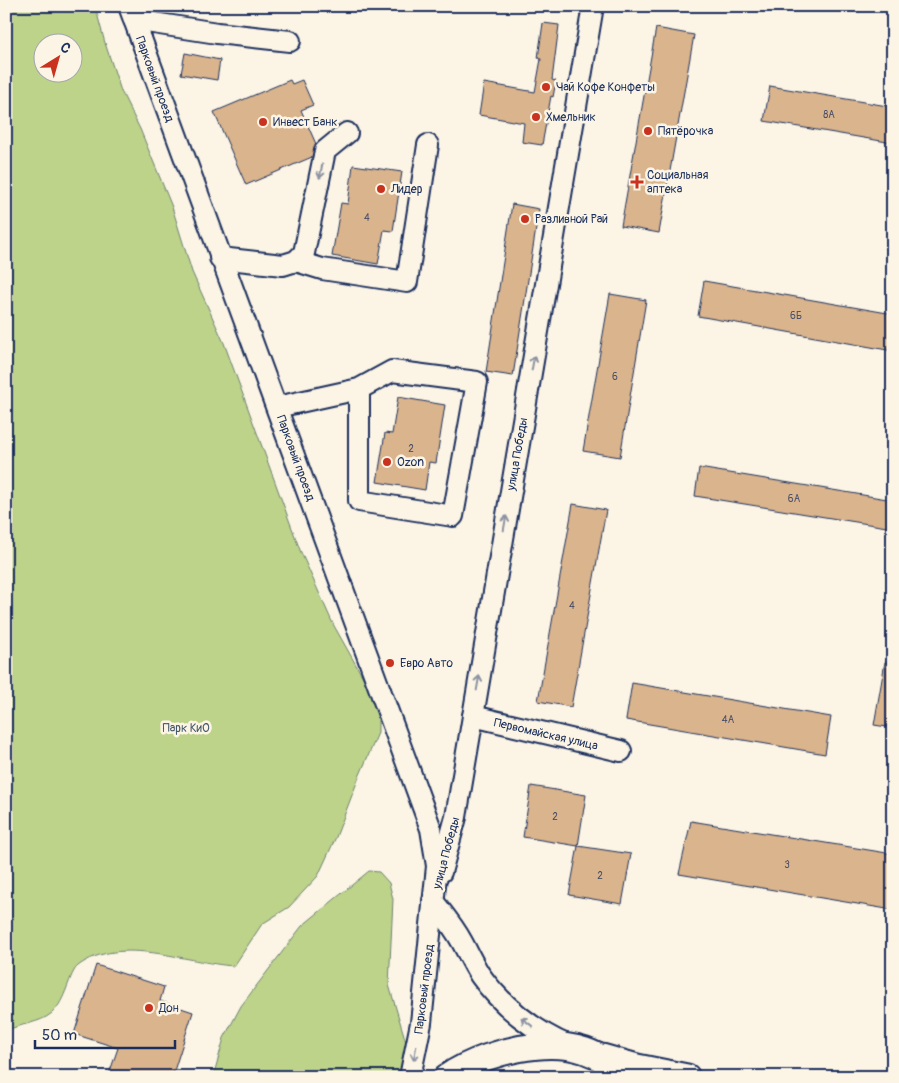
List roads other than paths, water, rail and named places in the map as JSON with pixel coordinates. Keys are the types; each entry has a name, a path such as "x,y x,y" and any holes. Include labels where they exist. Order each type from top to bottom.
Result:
{"main road":[{"path":"447,1077 458,1069 481,1058 532,1046 570,1046 606,1061 620,1077"},
{"path":"586,1052 637,1067 687,1077"}],"street":[{"name":"улица Победы","path":"433,901 456,817 593,6"},
{"name":"Парковый проезд","path":"131,13 217,33 290,40"},
{"name":"Парковый проезд","path":"131,13 431,829 437,866 421,1022 410,1077"},
{"path":"220,258 283,265 296,261 304,253 325,151 347,132"},
{"path":"296,261 322,269 407,282 428,145"},
{"path":"277,407 359,389 392,371 477,382 452,516 359,501 359,389"},
{"name":"Первомайская улица","path":"472,716 621,751"},
{"path":"433,901 461,940 481,976 500,998 532,1026 566,1045 586,1052"}],"place":[{"name":"Чай Кофе Конфеты","path":"546,87"},
{"name":"Хмельник","path":"536,117"},
{"name":"Инвест Банк","path":"263,122"},
{"name":"Пятёрочка","path":"648,131"},
{"name":"Социальная аптека","path":"637,182"},
{"name":"Лидер","path":"381,189"},
{"name":"Разливной Рай","path":"525,219"},
{"name":"Ozon","path":"387,462"},
{"name":"Евро Авто","path":"390,663"},
{"name":"Дон","path":"149,1008"}],"park label":[{"name":"Парк КиО","path":"186,728"}]}
